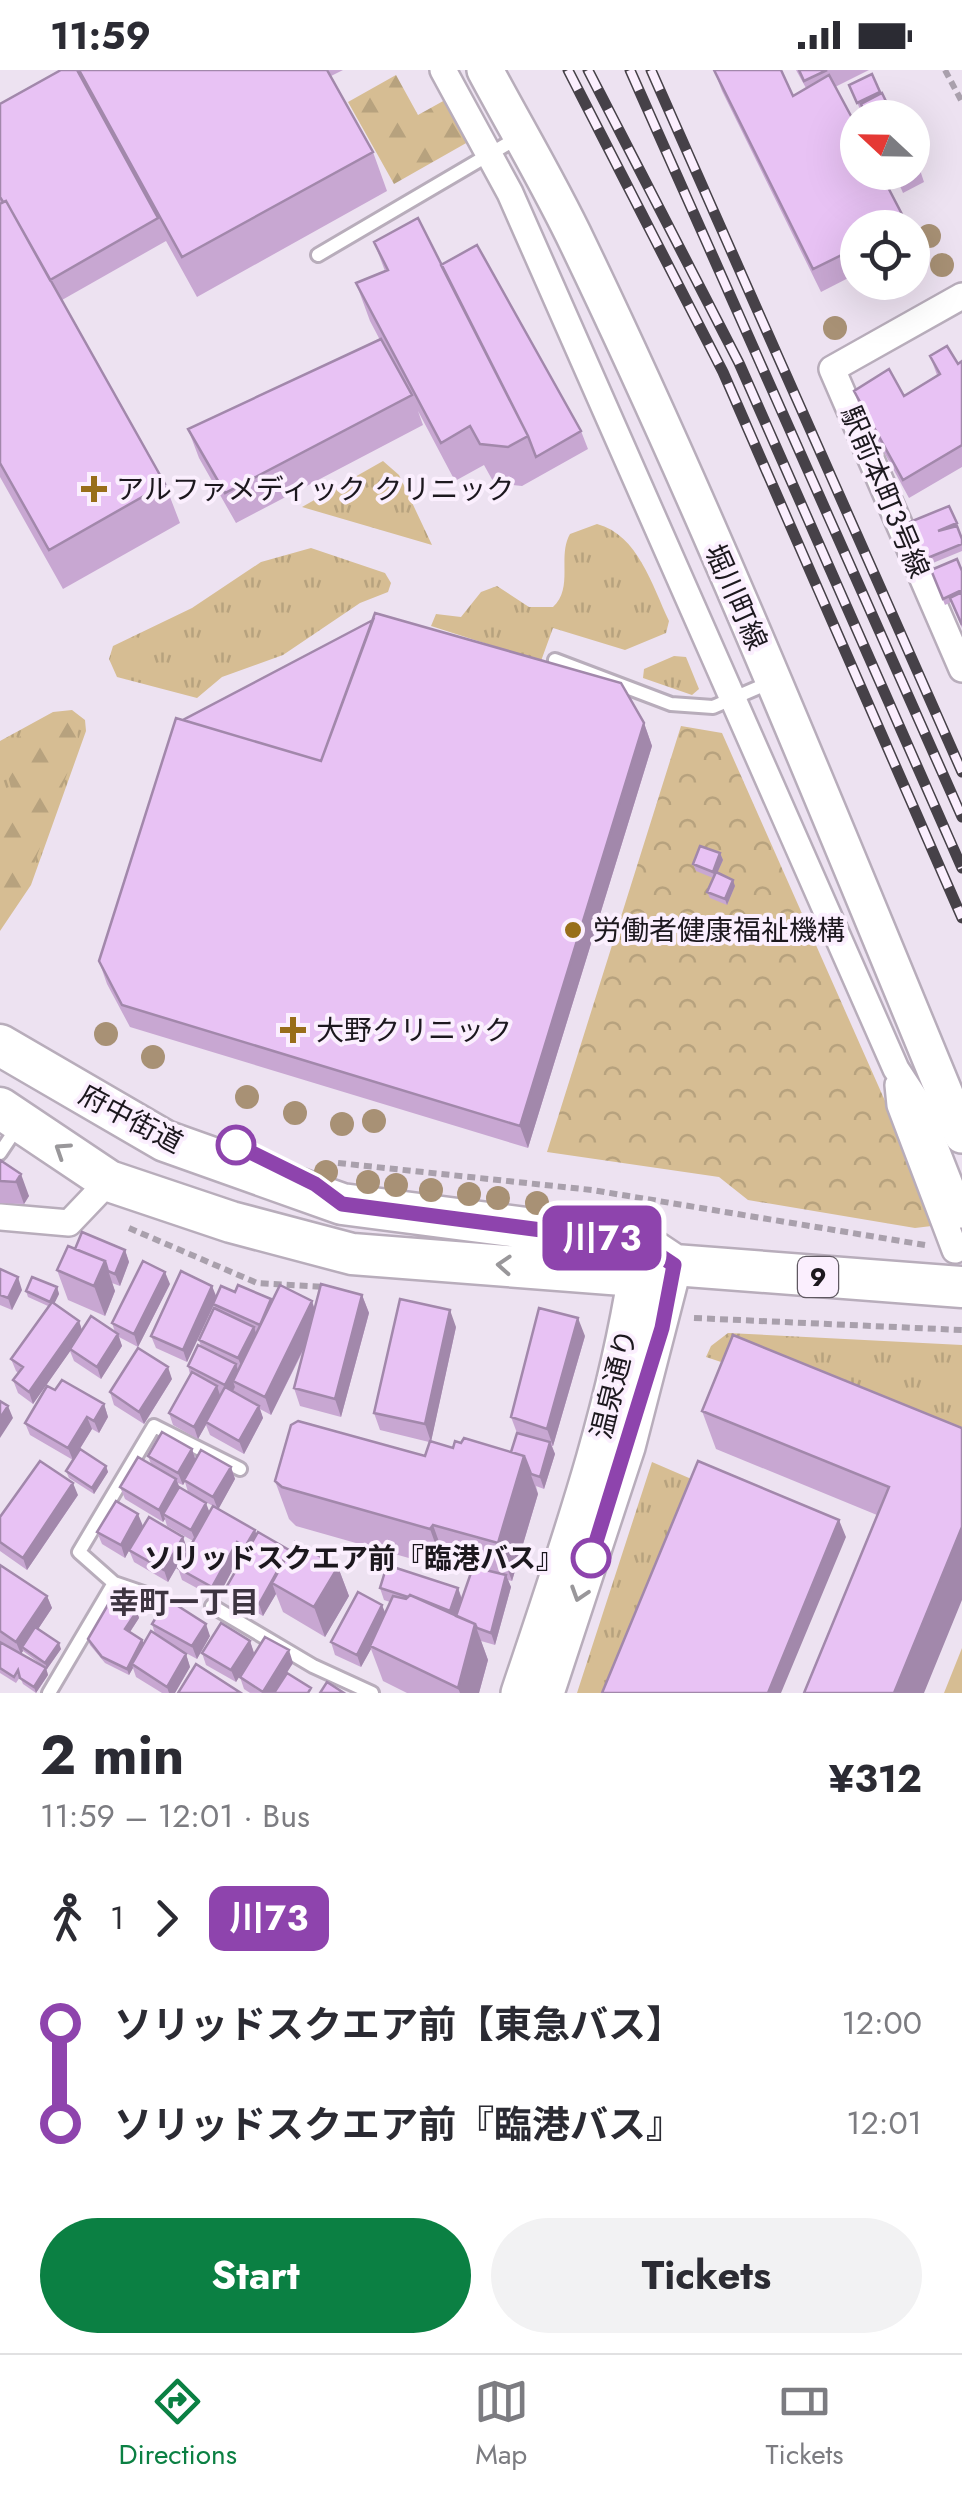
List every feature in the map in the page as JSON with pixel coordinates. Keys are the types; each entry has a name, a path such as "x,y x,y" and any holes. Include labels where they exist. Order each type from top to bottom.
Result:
{"main road":[{"name":"府中街道","path":"0,1045 91,1099 182,1122 315,1184 342,1204 651,1261"},
{"name":"府中街道","path":"7,1128 110,1181 181,1206 223,1245 285,1263 352,1254 651,1261"},
{"name":"9","path":"651,1261 958,1268"}],"street":[{"path":"443,70 510,193 896,1069 900,1105 958,1268"},
{"name":"堀川町線","path":"485,70 577,240 773,681 932,1099 962,1135"},
{"name":"駅前本町3号線","path":"962,296 832,369 962,669"},
{"path":"896,1069 932,1099 962,1215"},
{"path":"0,1217 69,1224 110,1181"},
{"name":"温泉通り","path":"519,1693 582,1508 630,1324 651,1261"},
{"name":"温泉通り","path":"546,1693 628,1447 651,1261"}],"lane":[{"path":"318,255 520,136"},
{"path":"555,660 671,704 714,707 773,681"},
{"path":"158,1598 114,1583 79,1552 154,1426 240,1470"},
{"path":"49,1693 114,1583"},
{"path":"212,1606 313,1666 372,1693"}],"path":[{"path":"945,70 962,102"},
{"path":"335,1162 592,1190 958,1268"},
{"path":"714,1317 962,1330"}],"green space":[{"path":"396,75 418,115 445,100 468,142 394,184 348,102"},
{"path":"383,461 399,475 432,545 302,507"},
{"path":"597,524 623,539 642,563 669,621 666,633 625,650 553,628 541,661 431,626 436,614 461,617 481,592 497,586 529,607 553,607 563,590 570,534"},
{"path":"311,548 385,573 391,583 388,592 360,603 283,655 222,677 197,698 117,677 109,659 113,646 192,608 261,562"},
{"path":"674,656 686,657 699,689 692,695 643,678 644,669"},
{"path":"72,710 85,720 86,731 31,885 0,931 0,741 53,712"},
{"path":"55,714 71,714 77,721 78,744 27,883 0,918 0,820 6,822 17,811 4,761 16,739"},
{"path":"681,726 722,733 940,1225 915,1228 748,1200 719,1177 547,1152"},
{"path":"728,1333 962,1345 962,1442 706,1357 711,1346"},
{"path":"652,1462 696,1481 609,1693 577,1693"},
{"path":"962,1648 962,1693 944,1693"}],"building":[{"path":"61,70 77,70 158,218 50,280 6,201 0,197 0,104"},
{"path":"79,70 327,70 373,152 182,257"},
{"path":"714,70 781,70 793,96 829,75 842,100 840,190 889,190 900,210 840,210 840,256 813,269"},
{"path":"799,70 827,70 804,81"},
{"path":"872,74 880,92 856,100 849,85"},
{"path":"6,201 165,484 49,550 0,463 0,204"},
{"path":"418,218 528,436 508,447 480,444 470,426 441,443 356,283 388,270 374,242"},
{"path":"477,245 581,431 536,457 441,265"},
{"path":"381,339 412,395 225,493 188,429"},
{"path":"947,346 958,364 962,361 962,445 903,480 854,391 889,369 904,396 940,374 930,356"},
{"path":"949,506 957,523 938,531 957,526 962,544 925,559 910,522"},
{"path":"957,559 962,571 962,590 943,599 931,570"},
{"path":"962,592 962,625 950,598"},
{"path":"375,613 621,683 644,723 520,1126 122,1005 99,961 176,718 321,761"},
{"path":"373,620 321,761 183,720"},
{"path":"700,846 720,853 713,872 693,864"},
{"path":"716,872 733,880 725,899 707,892"},
{"path":"0,1160 21,1174 16,1182 0,1181"},
{"path":"82,1232 125,1250 115,1274 108,1271 105,1261 75,1249"},
{"path":"68,1246 105,1261 94,1286 57,1270"},
{"path":"143,1261 165,1272 134,1334 112,1323"},
{"path":"0,1269 18,1277 8,1298 0,1295"},
{"path":"181,1271 212,1286 183,1350 151,1336"},
{"path":"32,1277 57,1287 50,1302 26,1291"},
{"path":"321,1284 362,1295 335,1399 294,1388"},
{"path":"238,1285 271,1299 260,1325 213,1304 221,1286 235,1292"},
{"path":"280,1285 312,1301 265,1397 233,1381"},
{"path":"400,1299 450,1310 425,1424 374,1413"},
{"path":"52,1302 79,1321 29,1392 13,1380 23,1367 11,1359"},
{"path":"214,1308 254,1327 238,1358 199,1340"},
{"path":"539,1308 578,1318 547,1429 511,1417"},
{"path":"91,1316 118,1334 97,1367 70,1349"},
{"path":"733,1335 962,1428 962,1527 894,1693 804,1693 889,1487 702,1411"},
{"path":"198,1345 236,1364 225,1385 188,1366"},
{"path":"138,1348 168,1367 139,1412 110,1392"},
{"path":"192,1372 217,1386 194,1427 169,1413"},
{"path":"62,1380 104,1404 94,1421 87,1417 68,1448 25,1423 47,1386 55,1390"},
{"path":"225,1387 259,1406 239,1441 206,1422"},
{"path":"0,1401 8,1406 0,1418"},
{"path":"298,1421 425,1456 430,1441 453,1448 455,1441 461,1443 464,1438 524,1456 498,1543 433,1525 430,1529 282,1487 275,1481 291,1425"},
{"path":"162,1432 192,1449 178,1473 148,1456"},
{"path":"517,1433 550,1442 540,1477 531,1474 524,1456 511,1452"},
{"path":"80,1449 106,1466 92,1488 66,1471"},
{"path":"201,1450 231,1467 213,1497 184,1480"},
{"path":"138,1457 176,1479 159,1510 120,1487"},
{"path":"40,1461 73,1483 23,1558 0,1542 0,1517"},
{"path":"698,1461 839,1520 768,1693 602,1693"},
{"path":"179,1487 206,1503 191,1530 163,1514"},
{"path":"116,1501 138,1514 121,1545 97,1532"},
{"path":"213,1506 255,1530 245,1547 237,1542 212,1587 178,1568"},
{"path":"149,1517 183,1537 164,1570 129,1550"},
{"path":"258,1532 289,1550 259,1604 227,1586"},
{"path":"295,1542 338,1567 314,1607 272,1583"},
{"path":"0,1565 47,1596 16,1642 0,1631"},
{"path":"387,1565 458,1588 450,1611 380,1588"},
{"path":"473,1567 506,1575 491,1633 456,1616"},
{"path":"358,1592 382,1605 357,1655 331,1642"},
{"path":"410,1595 475,1624 458,1688 370,1646 393,1596 406,1599"},
{"path":"113,1596 137,1611 125,1629 142,1640 127,1669 102,1657 88,1639"},
{"path":"167,1599 206,1624 192,1646 152,1624"},
{"path":"221,1623 250,1641 231,1670 202,1653"},
{"path":"35,1627 59,1643 45,1663 22,1647"},
{"path":"151,1631 186,1654 167,1687 132,1664"},
{"path":"265,1637 289,1650 263,1692 240,1677"},
{"path":"0,1642 46,1668 34,1687 20,1678 18,1670 14,1677 0,1668"},
{"path":"196,1664 241,1693 178,1693"},
{"path":"287,1673 311,1688 308,1693 274,1693"},
{"path":"327,1682 344,1693 320,1693"}],"railway":[{"path":"568,70 723,372 962,918"},
{"path":"588,70 739,363 962,868"},
{"path":"630,70 962,817"},
{"path":"651,70 962,772"}],"bus line":[{"name":"川７３","path":"236,1145 315,1184 342,1204 641,1243 674,1265 662,1328 591,1558"}],"place":[{"name":"アルファメディック クリニック","path":"94,489"},
{"name":"労働者健康福祉機構","path":"573,930"},
{"name":"大野クリニック","path":"293,1030"},
{"name":"ソリッドスクエア前『臨港バス』","path":"591,1558"}],"district":[{"name":"幸町一丁目","path":"184,1602"}]}
